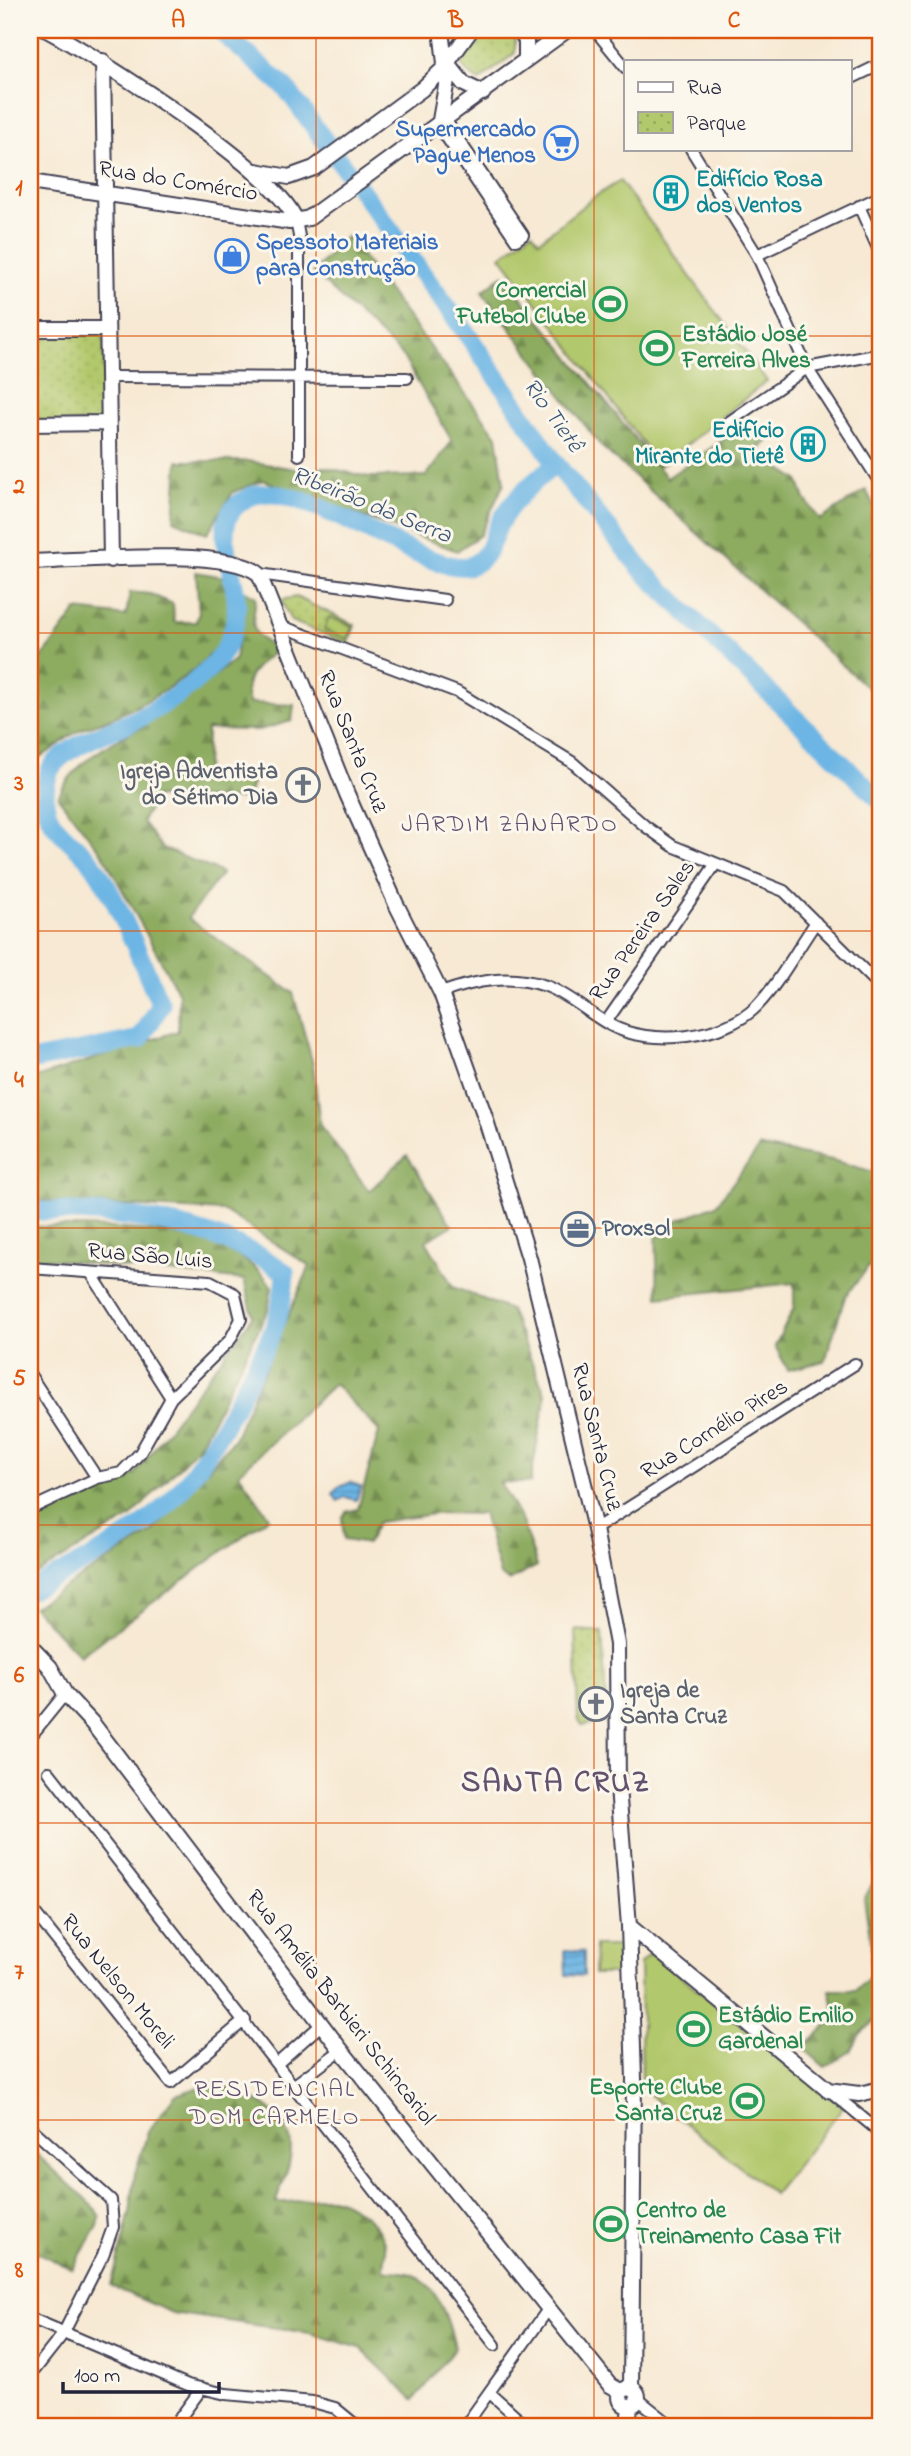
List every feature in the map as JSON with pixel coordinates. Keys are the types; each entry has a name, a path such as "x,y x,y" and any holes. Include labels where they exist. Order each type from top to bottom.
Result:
{"street":[{"path":"47,30 103,61 252,170 285,200 296,222 299,236 299,455"},
{"path":"441,30 447,62 442,123 516,240 523,235 442,123"},
{"path":"252,170 289,177 314,168 422,89 471,30"},
{"path":"520,30 526,41 526,61"},
{"name":"Rua do Comércio","path":"30,182 296,222 319,214 567,30"},
{"path":"594,30 624,66"},
{"path":"103,61 111,560"},
{"path":"447,62 464,84 483,93"},
{"path":"852,78 881,64"},
{"path":"697,150 757,255 807,368 881,484"},
{"path":"757,255 881,196"},
{"path":"272,220 282,213 285,200"},
{"path":"859,206 881,255"},
{"path":"30,329 107,329"},
{"path":"726,424 807,368 881,354"},
{"path":"107,377 407,378"},
{"path":"30,424 108,424"},
{"path":"30,562 217,559 236,563 259,573 445,600"},
{"name":"Rua Santa Cruz","path":"259,573 347,794 396,904 442,993 517,1219 595,1529 617,1643 618,1787 629,1926 634,2079 628,2426"},
{"path":"281,626 457,692 572,762 645,827 673,846 774,885 816,922 881,987"},
{"name":"Rua Pereira Sales","path":"606,1022 715,864"},
{"path":"442,993 468,983 493,979 522,981 563,994 606,1022 632,1033 659,1037 728,1025 757,1006 816,922"},
{"name":"Rua São Luis","path":"30,1268 209,1281 235,1294 242,1319 230,1340 171,1398 140,1454 121,1473 97,1478 30,1509"},
{"path":"90,1273 171,1398"},
{"name":"Rua Cornélio Pires","path":"595,1529 855,1364"},
{"path":"30,1375 97,1478"},
{"name":"Rua Amélia Barbieri Schincariol","path":"30,1646 50,1667 65,1695 93,1724 341,2050 610,2385 630,2397"},
{"path":"30,1737 65,1695"},
{"path":"49,1772 245,2020 292,2086 495,2345"},
{"name":"Rua Nelson Moreli","path":"30,1907 171,2083 245,2020"},
{"path":"629,1926 881,2133"},
{"path":"278,2063 322,2024"},
{"path":"292,2086 341,2050"},
{"path":"828,2090 859,2094 881,2089"},
{"path":"30,2127 111,2200 113,2208 113,2227 103,2255 63,2334 30,2376"},
{"path":"465,2426 549,2308"},
{"path":"30,2318 63,2334 202,2388 313,2402 335,2408 357,2426"},
{"path":"174,2426 202,2388"},
{"path":"490,2393 527,2426"},
{"path":"630,2397 672,2426"}],"green space":[{"path":"475,30 510,30 515,38 515,53 479,81 464,69 460,57 464,45"},
{"name":"Estádio José Ferreira Alves","path":"620,181 767,381 660,466 501,256 532,232 539,241 594,197"},
{"path":"347,236 497,436 504,483 480,535 457,551 263,480 233,492 207,534 174,520 178,461 247,461 308,471 323,467 369,477 426,476 452,441 402,355 313,272"},
{"path":"503,275 667,478 752,420 771,438 756,453 798,480 805,499 820,520 866,490 881,519 881,700 601,446 482,292"},
{"path":"30,330 104,331 104,422 30,423"},
{"path":"196,572 225,577 230,614 226,631 217,647 166,689 129,710 80,731 48,752 30,760 30,669 41,659 77,610 126,616 130,592 150,594 173,604 174,622 196,622 199,612"},
{"path":"240,588 256,597 253,621 255,632 273,647 272,654 260,663 248,681 249,703 294,705 292,721 259,730 207,729 206,772 255,774 247,799 156,797 142,821 162,848 222,873 188,918 293,993 313,1064 320,1125 369,1191 407,1155 452,1226 426,1241 453,1287 510,1310 546,1395 530,1483 500,1482 522,1522 537,1566 509,1581 500,1575 483,1514 442,1513 378,1522 367,1544 344,1540 342,1518 346,1512 358,1509 379,1431 334,1384 239,1473 269,1517 80,1656 33,1607 153,1532 234,1439 310,1266 224,1211 30,1201 30,1080 178,1031 179,994 104,856 58,797 67,782 91,757 175,706 235,659 242,614"},
{"path":"296,597 355,625 349,644 291,621 281,600"},
{"path":"329,617 353,626 348,639 324,630"},
{"path":"760,1147 832,1160 881,1174 881,1251 845,1297 825,1361 788,1370 775,1346 794,1308 794,1283 658,1297 656,1229 716,1205"},
{"path":"30,1226 126,1229 162,1232 195,1239 226,1250 252,1265 272,1287 268,1310 200,1445 131,1517 30,1578 30,1519 103,1492 135,1474 253,1316 244,1280 30,1257"},
{"path":"575,1630 602,1632 607,1722 582,1725 578,1718"},
{"path":"881,1837 881,2016 860,2034 851,2051 825,2067 803,2048 836,2016 830,1990 856,1990 871,1976 871,1941 864,1900 873,1882 878,1840"},
{"path":"595,1946 620,1946 619,1974 594,1974"},
{"name":"Estádio Emilio Gardenal","path":"649,1955 657,1957 843,2107 774,2194 642,2089 640,1963"},
{"path":"212,2083 237,2091 263,2104 283,2123 289,2135 291,2156 276,2202 331,2198 348,2204 365,2216 379,2231 385,2248 384,2270 411,2274 429,2287 436,2296 446,2316 455,2348 414,2400 360,2348 310,2333 172,2313 111,2286 130,2212 135,2173 148,2132 175,2095"},
{"path":"30,2148 94,2207 100,2217 98,2226 72,2269 30,2249"}],"water":[{"path":"351,1482 361,1487 356,1500 345,1497 338,1501 333,1494 337,1488"},
{"path":"565,1950 584,1952 584,1976 566,1975"}],"waterway":[{"name":"Rio Tietê","path":"219,30 285,87 472,341 556,464 642,570 881,801"},
{"name":"Ribeirão da Serra","path":"30,1061 140,1039 161,1005 104,882 88,858 63,835 50,818 46,808 46,786 50,770 57,760 93,738 134,721 163,705 198,679 219,658 232,634 236,615 236,597 225,540 230,514 238,504 252,496 274,494 302,501 430,559 455,566 474,564 489,549 500,522 515,501 556,464"},
{"name":"Ribeirão da Serra","path":"30,1211 97,1213 163,1222 226,1241 285,1272 278,1316 268,1341 224,1425 188,1481 162,1509 127,1536 30,1590"}],"place":[{"name":"Supermercado Pague Menos","path":"561,143"},
{"name":"Edifício Rosa dos Ventos","path":"671,193"},
{"name":"Spessoto Materiais para Construção","path":"232,256"},
{"name":"Comercial Futebol Clube","path":"610,304"},
{"name":"Estádio José Ferreira Alves","path":"657,348"},
{"name":"Edifício Mirante do Tietê","path":"808,444"},
{"name":"Igreja Adventista do Sétimo Dia","path":"303,785"},
{"name":"Proxsol","path":"578,1229"},
{"name":"Igreja de Santa Cruz","path":"596,1704"},
{"name":"Estádio Emilio Gardenal","path":"694,2029"},
{"name":"Esporte Clube Santa Cruz","path":"747,2101"},
{"name":"Centro de Treinamento Casa Fit","path":"611,2224"}],"district":[{"name":"JARDIM ZANARDO","path":"510,825"},
{"name":"SANTA CRUZ","path":"556,1784"},
{"name":"RESIDENCIAL DOM CARMELO","path":"275,2104"}]}
